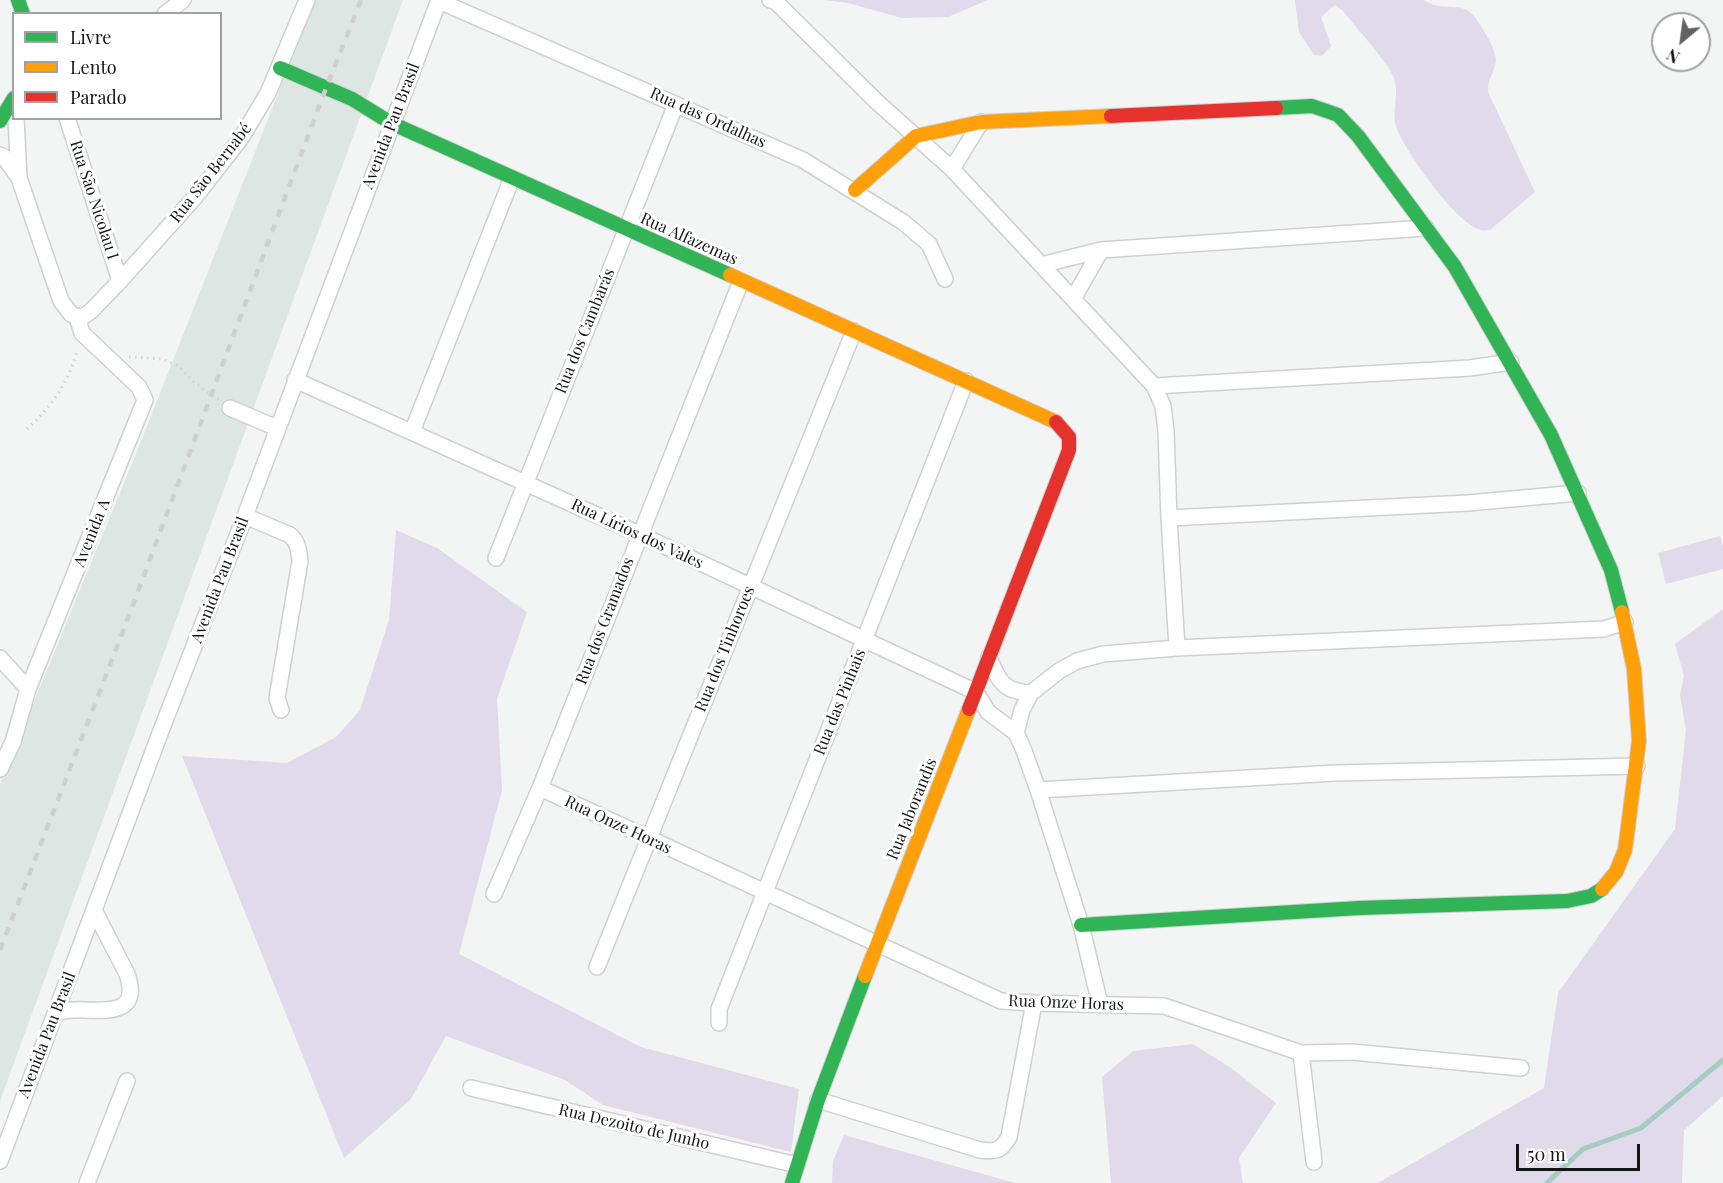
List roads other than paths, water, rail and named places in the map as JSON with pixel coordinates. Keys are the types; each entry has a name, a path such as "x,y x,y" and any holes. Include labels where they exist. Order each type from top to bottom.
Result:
{"street":[{"path":"168,12 183,0"},
{"name":"Rua São Bernabé","path":"77,316 84,316 91,311 120,281 196,196 241,138 256,116 280,68 306,0"},
{"name":"Rua das Ordalhas","path":"439,0 803,160 855,190 903,222 929,244 945,279"},
{"name":"Avenida Pau Brasil","path":"0,1161 439,0"},
{"path":"770,0 776,2 876,101 952,169 1154,386 1163,406 1166,431 1177,648"},
{"name":"Rua Alfazemas","path":"280,68 376,111 391,123 1055,421 1070,433 1069,450"},
{"path":"0,121 12,101"},
{"name":"Rua dos Cambarás","path":"496,558 676,104"},
{"path":"855,190 916,136 981,122 1312,106 1338,115 1358,136 1455,267 1551,435 1611,570 1625,622 1634,669 1639,741 1625,850 1605,890 1588,898 1508,904 1359,908 1081,925"},
{"path":"16,120 19,178 61,302 71,314 77,316"},
{"name":"Rua São Nicolau I","path":"68,120 120,281"},
{"path":"952,169 981,122"},
{"path":"0,154 19,178"},
{"path":"412,432 512,178"},
{"path":"1041,265 1101,250 1426,228"},
{"path":"1073,299 1101,250"},
{"name":"Rua dos Gramados","path":"494,894 540,788 741,281"},
{"name":"Avenida A","path":"0,769 13,742 28,688 145,400 139,387 82,333 77,316"},
{"name":"Rua dos Tinhoroes","path":"597,967 854,331"},
{"path":"1154,386 1470,368 1511,362"},
{"name":"Rua Lírios dos Vales","path":"295,380 639,534 976,692"},
{"name":"Rua das Pinhais","path":"719,1023 719,1009 966,381"},
{"path":"230,408 278,428"},
{"name":"Rua Jaborandis","path":"792,1183 818,1100 1069,450"},
{"path":"1169,518 1468,502 1578,492"},
{"path":"245,516 290,535 296,540 299,551 300,561 277,698 281,710"},
{"path":"1016,733 1022,710 1031,693 1077,661 1103,654 1177,648 1604,629 1625,622"},
{"path":"989,657 996,675 1004,685 1019,693 1031,693"},
{"path":"0,658 28,688"},
{"path":"976,692 988,712 1016,733 1038,790 1081,925 1100,1004"},
{"path":"1038,790 1336,773 1637,766"},
{"name":"Rua Onze Horas","path":"540,788 988,997 1001,1001 1164,1006 1182,1010 1301,1053 1352,1052 1521,1068"},
{"path":"56,1012 82,1010 106,1012 120,1009 129,999 130,983 127,974 94,910"},
{"path":"818,1100 980,1150 993,1152 1000,1150 1009,1137 1034,1003"},
{"path":"1301,1053 1314,1162"},
{"path":"87,1183 128,1081"},
{"name":"Rua Dezoito de Junho","path":"471,1088 797,1165"}],"waterway":[{"path":"1547,1183 1583,1149 1641,1128 1723,1060"}],"railway":[{"path":"0,950 361,0"}]}
